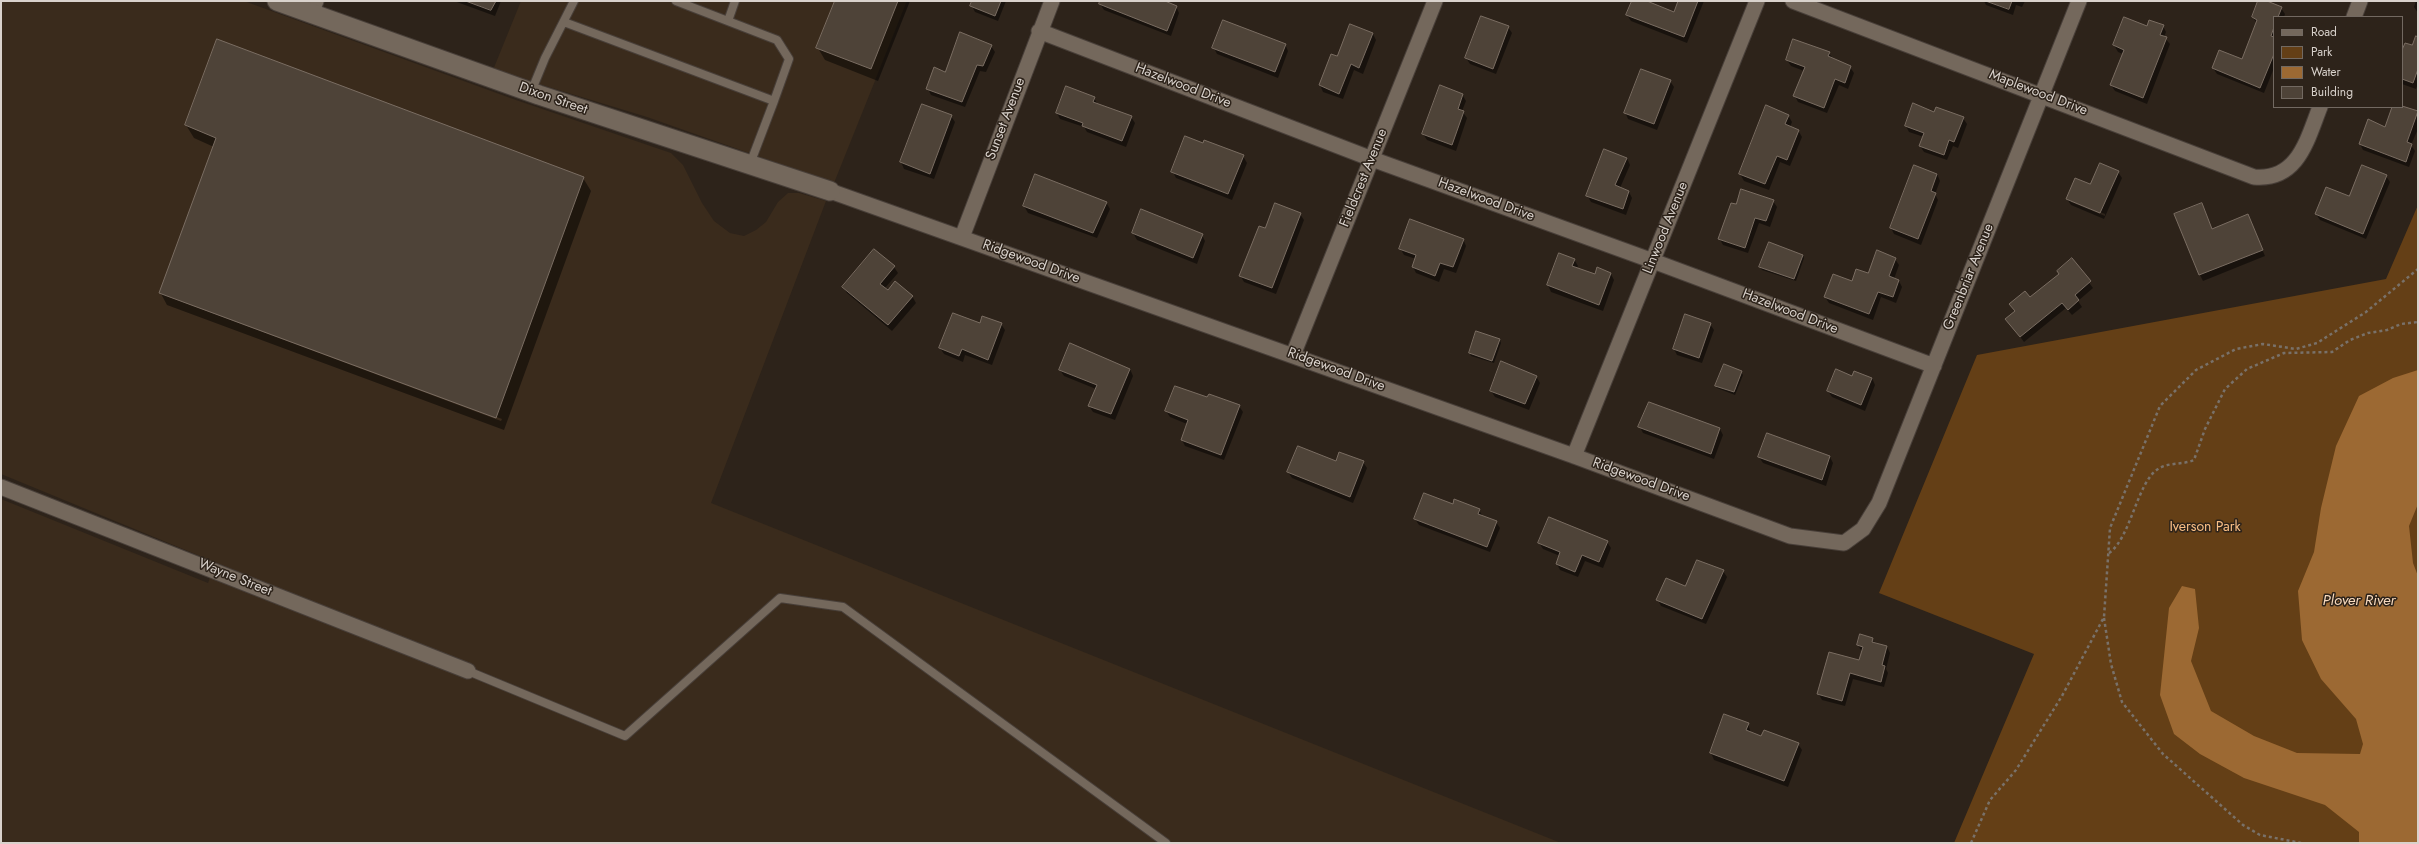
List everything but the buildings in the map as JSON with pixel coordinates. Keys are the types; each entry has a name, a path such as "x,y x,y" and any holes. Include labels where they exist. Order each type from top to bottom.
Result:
{"street":[{"name":"Dixon Street","path":"277,1 314,7 531,92 830,191"},
{"name":"Sunset Avenue","path":"962,237 1052,1"},
{"name":"Fieldcrest Avenue","path":"1293,355 1435,1"},
{"name":"Linwood Avenue","path":"1574,456 1757,1"},
{"name":"Maplewood Drive","path":"1793,1 2041,94 2240,173 2263,178 2283,172 2301,152 2320,108"},
{"name":"Greenbriar Avenue","path":"1844,544 1863,529 1879,503 2079,1"},
{"path":"2354,16 2360,1"},
{"name":"Hazelwood Drive","path":"1040,31 1372,159 1653,260 1934,366"},
{"name":"Ridgewood Drive","path":"830,191 1293,355 1574,456 1790,536 1844,544"},
{"name":"Wayne Street","path":"1,487 468,672"}],"lane":[{"path":"531,92 545,58 574,1"},
{"path":"676,1 777,40 784,47 790,58 750,164"},
{"path":"728,20 735,1"},
{"path":"564,22 774,101"},
{"path":"468,672 625,736 780,598 844,607 1166,843"}],"path":[{"path":"2301,843 2260,835 2243,825 2164,754 2122,702 2111,664 2104,618 2110,528 2160,406 2196,370 2236,349 2263,344 2296,349 2317,343 2366,312 2418,269"},
{"path":"2108,553 2115,548 2122,538 2127,523 2149,478 2159,468 2186,464 2194,460 2206,429 2225,389 2247,369 2284,353 2332,352 2350,340 2368,333 2387,330 2401,324 2418,322"},
{"path":"1971,843 1990,800 2016,770 2062,696 2104,618"}],"shaded area":[{"path":"1,1 244,1 513,99 671,153 683,165 702,203 714,221 730,233 744,236 756,230 766,222 778,202 788,193 799,193 826,201 711,503 1561,843 1,843 1,499 208,583 213,570 472,668 1,474"},
{"path":"521,1 907,1 834,183 647,117 493,70"}],"green space":[{"name":"Iverson Park","path":"2418,205 2418,843 1954,843 2034,654 1879,593 1977,355 2386,279"}],"water":[{"name":"Plover River","path":"2418,370 2418,504 2409,526 2413,563 2418,576 2418,843 2359,843 2359,832 2325,805 2244,778 2200,754 2174,734 2160,695 2169,608 2182,586 2195,589 2199,628 2191,661 2211,711 2254,736 2297,753 2360,754 2363,744 2356,719 2321,679 2302,640 2298,591 2314,552 2321,508 2336,446 2359,396 2393,378"}]}
